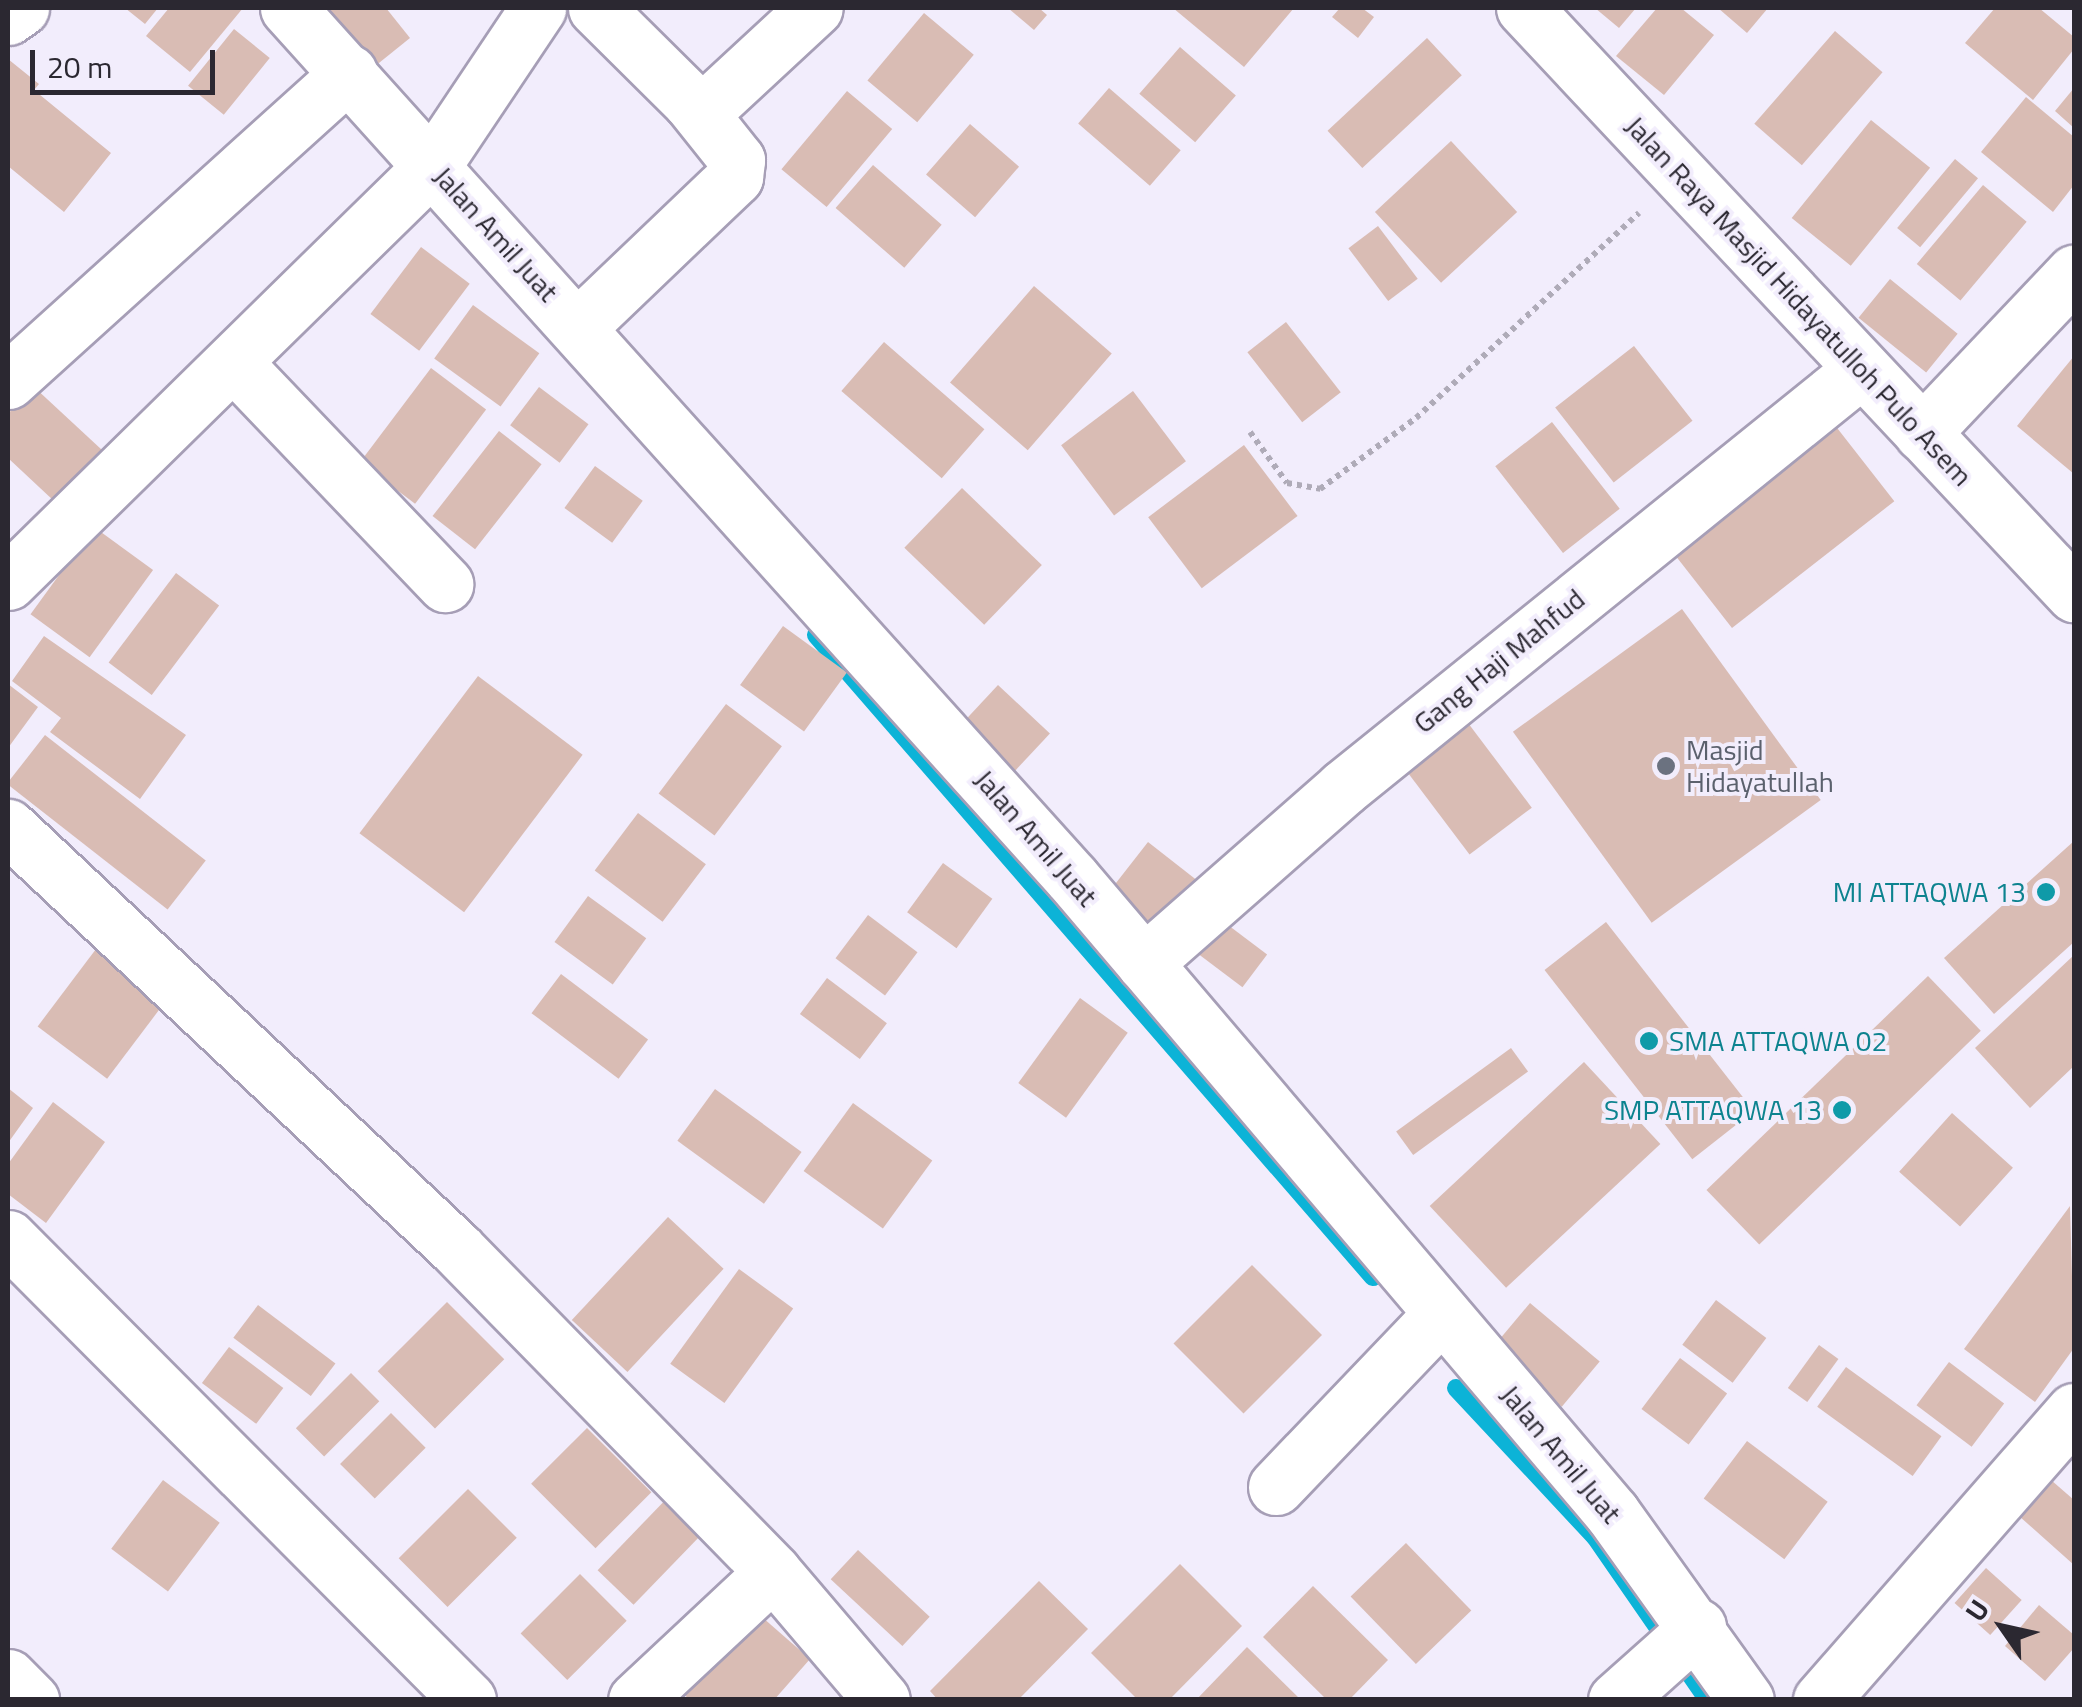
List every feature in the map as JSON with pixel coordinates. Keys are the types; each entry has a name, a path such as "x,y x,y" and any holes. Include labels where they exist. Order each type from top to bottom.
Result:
{"street":[{"path":"8,17 21,8"},
{"name":"Jalan Amil Juat","path":"288,8 339,83 421,176 579,326 1144,963 1612,1514 1690,1634 1746,1700"},
{"path":"8,582 421,176 538,8"},
{"path":"579,326 735,177 737,160 690,101 596,8"},
{"path":"690,101 709,106 728,92 816,8"},
{"name":"Jalan Raya Masjid Hidayatulloh Pulo Asem","path":"1524,8 2074,594"},
{"path":"8,381 339,83"},
{"path":"1922,433 2074,273"},
{"path":"234,363 446,584"},
{"name":"Gang Haji Mahfud","path":"1144,963 1343,788 1862,369"},
{"path":"8,827 457,1249 773,1572 882,1700"},
{"path":"8,1238 468,1700"},
{"path":"1276,1487 1442,1313"},
{"path":"1822,1700 2074,1411"},
{"path":"636,1700 773,1572"},
{"path":"1621,1693 1690,1634"},
{"path":"8,1676 31,1700"}],"path":[{"path":"1250,432 1287,483 1320,489 1416,418 1681,175"}],"building":[{"path":"125,8 158,8 145,24"},
{"path":"169,8 243,8 190,72 146,36"},
{"path":"308,8 386,8 410,38 364,75"},
{"path":"1008,8 1039,8 1047,15 1034,30"},
{"path":"1173,8 1294,8 1244,67"},
{"path":"1340,8 1362,8 1374,17 1358,38 1332,17"},
{"path":"1595,8 1636,8 1619,28"},
{"path":"1657,8 1681,8 1714,35 1664,95 1616,56"},
{"path":"1718,8 1768,8 1747,33"},
{"path":"1995,8 2039,8 2074,37 2074,49 2033,100 1965,43"},
{"path":"924,13 974,55 917,122 867,80"},
{"path":"234,29 270,58 224,115 188,86"},
{"path":"1835,31 1883,72 1802,165 1754,124"},
{"path":"1427,38 1462,75 1362,168 1328,131"},
{"path":"1180,47 1236,96 1195,142 1139,94"},
{"path":"8,59 39,84 34,90 111,153 64,212 8,166"},
{"path":"1109,88 1181,150 1150,186 1078,123"},
{"path":"2074,88 2074,128 2055,111"},
{"path":"847,91 892,129 827,207 781,169"},
{"path":"2026,97 2074,137 2074,185 2053,212 1981,152"},
{"path":"1871,120 1930,168 1851,266 1792,218"},
{"path":"970,124 1019,167 975,217 926,175"},
{"path":"1451,141 1517,212 1441,283 1375,212"},
{"path":"1955,159 1978,178 1920,247 1897,228"},
{"path":"873,165 942,225 904,268 836,208"},
{"path":"1983,185 2027,222 1960,301 1917,264"},
{"path":"1378,226 1418,279 1388,301 1348,248"},
{"path":"421,247 470,284 419,351 370,314"},
{"path":"1890,279 1958,334 1926,373 1859,318"},
{"path":"1034,286 1112,354 1028,450 950,383"},
{"path":"473,305 539,353 501,407 434,358"},
{"path":"1286,322 1341,392 1302,422 1247,352"},
{"path":"884,342 984,429 942,478 841,391"},
{"path":"1634,346 1692,421 1614,482 1555,408"},
{"path":"2074,356 2074,474 2017,426"},
{"path":"431,368 486,410 415,504 360,462"},
{"path":"33,386 102,450 54,501 8,458 8,414"},
{"path":"539,387 589,424 560,463 510,425"},
{"path":"1133,391 1186,461 1114,515 1061,445"},
{"path":"1552,422 1620,509 1563,553 1495,466"},
{"path":"1834,424 1894,501 1732,628 1672,551"},
{"path":"499,431 542,464 475,549 433,516"},
{"path":"1244,445 1298,516 1202,588 1148,517"},
{"path":"595,466 643,501 612,543 564,508"},
{"path":"962,488 1042,565 984,625 904,548"},
{"path":"94,527 153,570 90,657 31,614"},
{"path":"176,573 219,605 152,695 109,662"},
{"name":"Masjid Hidayatullah","path":"1682,609 1821,800 1652,923 1513,732"},
{"path":"783,626 847,672 804,731 740,685"},
{"path":"44,636 186,735 140,799 50,732 61,718 12,681"},
{"path":"478,676 583,755 464,912 359,833"},
{"path":"8,684 38,707 8,748"},
{"path":"998,685 1050,733 1013,773 961,724"},
{"path":"726,704 782,746 715,836 659,793"},
{"path":"1459,711 1532,808 1470,855 1397,758"},
{"path":"45,735 206,861 168,909 8,785"},
{"path":"638,813 706,864 663,922 595,871"},
{"name":"MI ATTAQWA 13","path":"2074,841 2074,942 1994,1014 1944,958"},
{"path":"1148,842 1206,887 1166,938 1108,893"},
{"path":"943,863 992,899 956,948 907,912"},
{"path":"588,896 646,938 613,984 554,942"},
{"path":"868,915 918,952 885,995 836,958"},
{"path":"1224,922 1267,954 1242,987 1199,955"},
{"name":"SMA ATTAQWA 02","path":"1606,922 1754,1111 1692,1159 1545,970"},
{"path":"96,949 165,1001 107,1079 38,1026"},
{"path":"2074,955 2074,1066 2030,1108 1975,1048"},
{"path":"561,974 648,1040 619,1079 532,1013"},
{"name":"SMP ATTAQWA 13","path":"1928,976 1981,1031 1759,1245 1706,1190"},
{"path":"827,978 887,1023 860,1059 800,1014"},
{"path":"1080,998 1128,1033 1066,1118 1018,1083"},
{"path":"1511,1048 1528,1071 1413,1155 1396,1131"},
{"path":"1584,1062 1660,1144 1506,1288 1430,1206"},
{"path":"8,1088 33,1108 8,1143"},
{"path":"715,1089 802,1152 764,1204 677,1141"},
{"path":"53,1102 105,1142 46,1223 8,1194 8,1164"},
{"path":"853,1103 932,1161 883,1229 804,1171"},
{"path":"1952,1113 2013,1168 1960,1227 1899,1172"},
{"path":"2070,1206 2074,1348 2035,1402 1964,1349"},
{"path":"668,1217 724,1269 627,1372 572,1320"},
{"path":"1252,1265 1322,1335 1244,1413 1174,1343"},
{"path":"739,1269 793,1308 724,1403 670,1364"},
{"path":"1716,1300 1766,1338 1733,1383 1682,1345"},
{"path":"447,1302 504,1359 435,1429 378,1371"},
{"path":"1530,1303 1600,1361 1562,1407 1492,1348"},
{"path":"258,1305 335,1363 311,1396 233,1338"},
{"path":"1819,1345 1838,1359 1807,1402 1788,1388"},
{"path":"229,1347 283,1388 256,1424 202,1383"},
{"path":"1680,1358 1727,1394 1689,1445 1641,1409"},
{"path":"1949,1362 2004,1404 1972,1447 1917,1405"},
{"path":"1846,1367 1941,1436 1913,1476 1817,1407"},
{"path":"351,1373 379,1401 324,1456 296,1428"},
{"path":"391,1413 426,1448 375,1499 340,1464"},
{"path":"587,1428 651,1492 595,1548 531,1484"},
{"path":"1747,1441 1828,1502 1784,1559 1704,1499"},
{"path":"163,1480 220,1523 168,1591 111,1549"},
{"path":"2051,1480 2074,1500 2074,1565 2019,1516"},
{"path":"468,1489 517,1538 447,1607 399,1558"},
{"path":"674,1491 710,1526 634,1605 598,1570"},
{"path":"1406,1543 1471,1611 1416,1664 1351,1596"},
{"path":"858,1550 930,1617 902,1646 831,1579"},
{"path":"1180,1564 1242,1626 1169,1700 1138,1700 1091,1653"},
{"path":"1986,1568 2022,1600 1990,1635 1955,1603"},
{"path":"580,1574 627,1621 567,1680 521,1633"},
{"path":"1039,1581 1088,1629 1018,1700 938,1700 930,1691"},
{"path":"1313,1586 1388,1660 1349,1700 1327,1700 1263,1637"},
{"path":"747,1604 810,1659 774,1700 690,1700 676,1687"},
{"path":"2039,1605 2074,1635 2074,1648 2045,1681 2005,1646"},
{"path":"1247,1647 1301,1700 1196,1700"}],"waterway":[{"path":"816,635 1373,1277"},
{"path":"1456,1388 1595,1537 1708,1700"}],"place":[{"name":"Masjid Hidayatullah","path":"1666,766"},
{"name":"MI ATTAQWA 13","path":"2046,892"},
{"name":"SMA ATTAQWA 02","path":"1649,1041"},
{"name":"SMP ATTAQWA 13","path":"1842,1110"}]}
